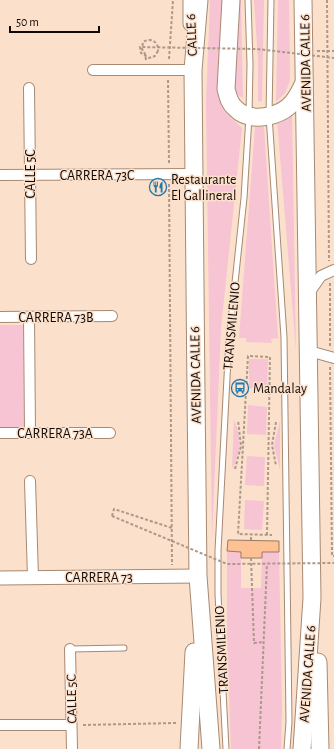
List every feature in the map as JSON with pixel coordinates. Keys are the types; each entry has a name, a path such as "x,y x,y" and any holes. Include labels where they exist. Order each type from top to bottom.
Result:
{"highway":[{"name":"AVENIDA CALLE 6","path":"199,0 193,70 198,576 211,749"},
{"path":"230,0 226,89 229,100 234,108 249,116 269,116 279,113 293,102 305,81"},
{"name":"AVENIDA CALLE 6","path":"302,749 312,598 304,0"},
{"path":"189,749 198,576"},
{"path":"312,598 319,675 320,749"}],"street":[{"name":"CALLE 6","path":"190,0 193,70"},
{"path":"92,70 193,70"},
{"name":"CALLE 5C","path":"29,88 31,259"},
{"name":"CARRERA 73C","path":"0,175 194,174"},
{"path":"308,295 315,282 321,276 332,271"},
{"name":"CARRERA 73B","path":"0,317 112,316"},
{"path":"29,317 30,433"},
{"path":"309,351 332,358"},
{"name":"CARRERA 73A","path":"0,434 110,433"},
{"path":"30,481 32,577"},
{"name":"CARRERA 73","path":"0,578 198,576"},
{"name":"CALLE 5C","path":"70,649 72,749"},
{"path":"0,725 71,726"}],"lane":[{"name":"TRANSMILENIO","path":"226,749 218,594 218,551 229,339 244,198 249,116 250,57 248,0"},
{"path":"271,0 269,116 284,338 289,722 287,749"},
{"path":"70,649 124,648"}],"path":[{"path":"172,576 168,70 173,0"},
{"path":"327,0 332,271 333,556"},
{"path":"145,54 142,49 142,44 143,42 149,40 158,45 158,48 157,54 149,58 142,53 140,47 148,47 156,47 164,48 257,49 334,58"},
{"path":"245,356 271,357 267,535"},
{"path":"238,534 248,356"},
{"path":"235,469 241,446 238,420"},
{"path":"276,421 272,445 277,470"},
{"path":"172,528 114,509 112,516 228,564 334,563"},
{"path":"235,534 272,535"},
{"path":"251,534 251,540"},
{"path":"251,558 254,643 263,642"},
{"path":"259,749 267,564"},
{"path":"71,726 190,722"}],"shaded area":[{"path":"210,0 224,0 222,103 228,115 242,128 221,328 212,537 206,103"},
{"path":"237,0 241,0 243,98 238,95 233,85"},
{"path":"254,0 264,0 262,101 258,102 258,61"},
{"path":"278,0 289,0 290,81 285,93 276,102"},
{"path":"292,112 296,351 277,120"},
{"path":"255,127 264,127 278,338 271,339 272,343 246,342 246,338 239,338"},
{"path":"0,325 23,325 24,428 0,428"},
{"path":"249,359 268,359 267,388 249,388"},
{"path":"248,405 267,407 266,435 247,434"},
{"path":"234,420 237,426 239,438 239,451 232,469"},
{"path":"280,421 280,470 274,445"},
{"path":"247,456 265,457 264,486 245,485"},
{"path":"245,500 264,501 262,530 244,529"},
{"path":"234,546 241,547 241,588 261,588 262,548 272,548 272,552 279,552 282,709 281,749 231,749 227,638 227,551 234,551"}],"building":[{"path":"228,540 279,541 279,552 262,552 262,558 241,558 241,552 227,551"}],"place":[{"name":"Restaurante El Gallineral","path":"158,187"},
{"name":"Mandalay","path":"240,388"}]}
